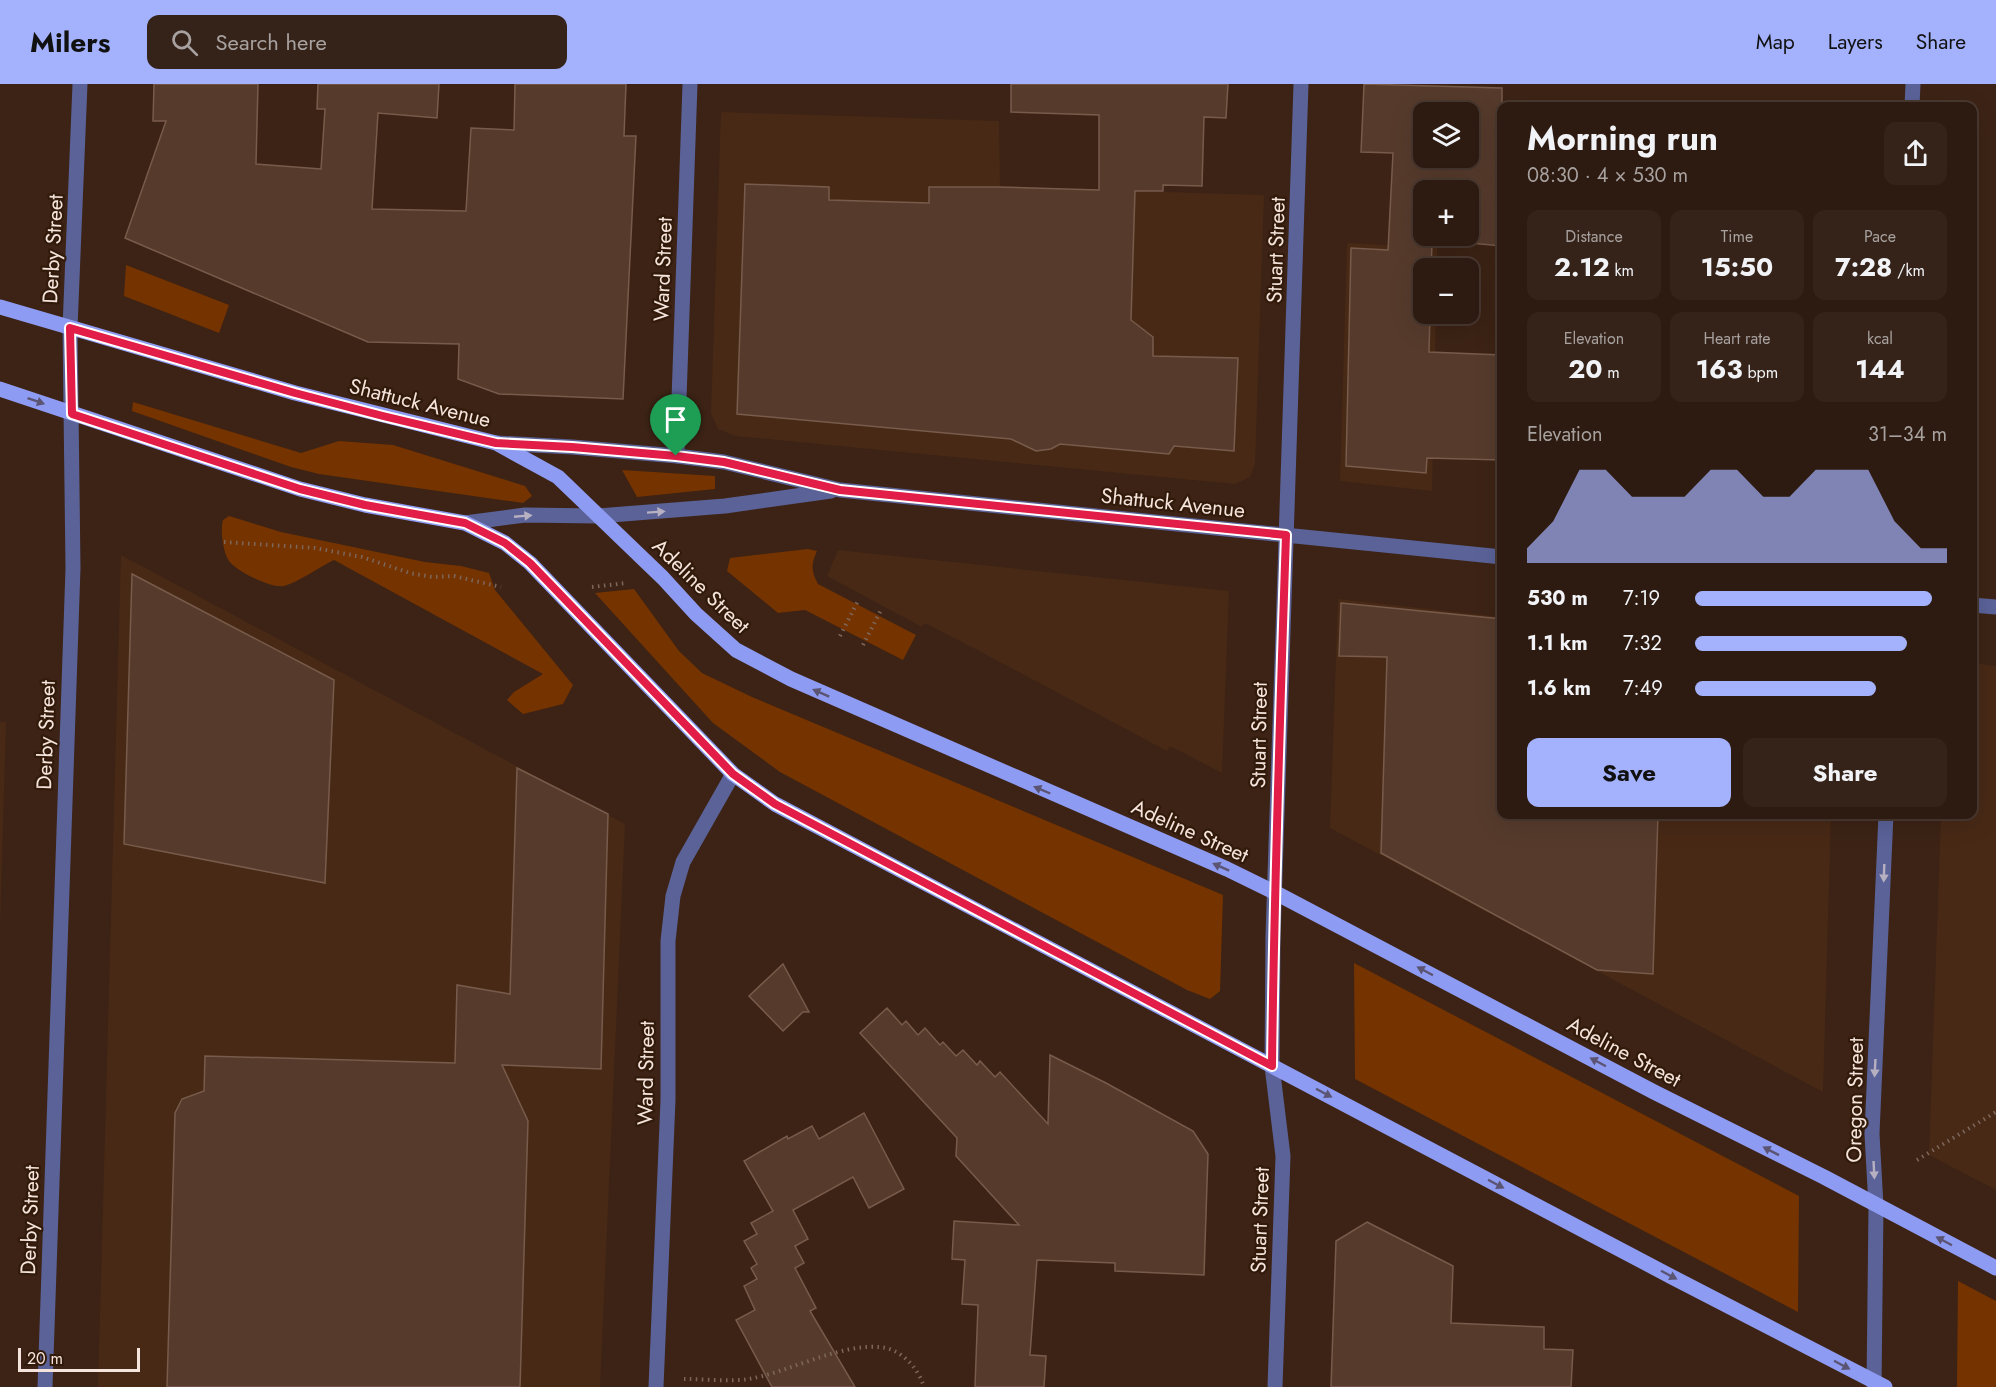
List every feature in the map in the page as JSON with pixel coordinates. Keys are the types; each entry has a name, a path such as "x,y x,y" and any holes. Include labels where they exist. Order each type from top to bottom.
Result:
{"main road":[{"name":"Shattuck Avenue","path":"0,307 306,396 496,443"},
{"name":"Shattuck Avenue","path":"0,389 300,489 365,505 465,523"},
{"name":"Adeline Street","path":"496,443 558,477 663,578 696,614 736,650 812,689 1227,869 1274,892 1654,1092 1996,1268"},
{"path":"465,523 505,543 530,563 733,774 775,804 1877,1385"}],"street":[{"name":"Derby Street","path":"45,1387 73,568 70,328 80,84"},
{"name":"Ward Street","path":"676,456 690,84"},
{"name":"Stuart Street","path":"1275,1387 1283,1156 1272,1066 1274,892 1301,84"},
{"path":"1912,102 1913,84"},
{"name":"Shattuck Avenue","path":"496,443 572,447 724,462 840,490 1497,556"},
{"name":"Shattuck Avenue","path":"465,523 525,515 598,516 725,506 840,490"},
{"path":"1977,605 1996,607"},
{"name":"Ward Street","path":"657,1383 668,1100 668,941 673,896 683,862 733,774"},
{"name":"Oregon Street","path":"1877,1385 1876,1206 1872,1134 1886,819"}],"path":[{"path":"225,542 315,548 362,557 410,573 432,577 454,576 501,587"},
{"path":"588,587 627,583"},
{"path":"840,636 859,599"},
{"path":"863,645 880,610"},
{"path":"1917,1160 1996,1112"},
{"path":"657,1383 748,1379 857,1348 881,1346 906,1357 924,1387"}],"shaded area":[{"path":"721,112 999,121 1000,187 1264,195 1255,464 1250,477 1235,484 735,436 718,429 711,413"},
{"path":"1347,243 1437,248 1437,258 1413,258 1413,324 1436,324 1432,491 1340,481"},
{"path":"126,265 229,305 219,333 124,296"},
{"path":"133,402 301,453 339,441 393,445 525,486 532,496 523,503 319,474 291,467 132,411"},
{"path":"622,470 715,476 715,489 637,497"},
{"path":"229,516 281,532 489,573 495,590 573,685 563,704 523,714 507,700 514,692 543,674 334,560 284,586 271,585 246,574 229,561 225,552 222,524 223,520"},
{"path":"808,549 817,551 813,568 818,584 916,635 903,660 805,610 778,613 727,571 730,558"},
{"path":"838,550 1229,591 1222,773 1170,746 1167,751 925,623 922,627 827,576"},
{"path":"121,555 625,824 600,1387 98,1387"},
{"path":"634,589 679,651 702,673 752,697 1223,895 1220,991 1210,999 1187,990 780,772 713,723 595,593"},
{"path":"1338,599 1497,617 1497,819 1831,819 1823,1092 1330,828"},
{"path":"1977,664 1996,666 1996,1190 1929,1155 1941,819 1977,819"},
{"path":"0,722 6,722 0,928"},
{"path":"1354,963 1799,1196 1798,1312 1355,1079"},
{"path":"1958,1281 1996,1301 1996,1387 1957,1387"}],"building":[{"path":"154,84 258,84 256,164 321,169 325,109 317,109 318,84 439,84 437,118 378,113 372,209 466,211 471,128 514,130 515,84 626,84 624,136 636,136 623,399 499,394 458,379 459,344 368,342 125,238 166,121 153,121"},
{"path":"1011,84 1228,84 1226,118 1204,117 1202,186 1163,185 1163,191 1135,191 1131,320 1153,337 1153,356 1238,358 1234,451 1174,446 1169,454 1060,444 1051,449 1036,451 1011,439 737,414 745,184 829,187 829,200 929,203 929,187 1099,190 1099,115 1011,112"},
{"path":"1364,84 1502,88 1502,102 1497,102 1497,246 1479,244 1479,180 1413,180 1413,246 1432,246 1431,258 1413,258 1413,324 1430,324 1429,352 1497,355 1497,460 1427,458 1426,473 1346,466 1351,248 1388,250 1393,153 1361,152"},
{"path":"132,574 334,680 325,883 124,844"},
{"path":"1341,603 1497,619 1497,819 1658,819 1653,974 1597,970 1381,853 1387,657 1339,656"},
{"path":"517,768 608,814 601,1069 502,1065 528,1121 520,1387 167,1387 175,1113 182,1099 204,1091 205,1056 455,1063 457,985 510,994"},
{"path":"783,964 809,1012 803,1012 783,1031 749,996"},
{"path":"887,1008 902,1025 906,1021 918,1035 925,1028 940,1045 943,1042 956,1056 963,1050 977,1065 980,1061 995,1077 1000,1072 1048,1124 1050,1055 1193,1131 1208,1154 1204,1275 1115,1271 1115,1263 1037,1260 1030,1355 1046,1356 1044,1387 975,1387 978,1305 962,1304 965,1260 952,1259 954,1221 1019,1225 956,1156 957,1138 860,1033"},
{"path":"864,1113 904,1189 869,1208 853,1177 793,1210 808,1239 795,1246 804,1263 795,1268 816,1308 810,1311 855,1387 772,1387 736,1320 755,1310 744,1286 757,1279 751,1268 757,1264 744,1241 757,1234 751,1223 773,1211 744,1161 787,1136 788,1139 812,1126 819,1139"},
{"path":"1367,1222 1453,1266 1451,1323 1544,1327 1544,1349 1573,1350 1571,1387 1331,1387 1336,1241"}],"route":[{"path":"70,328 295,393 496,443 676,456 724,462 840,490 1286,535 1274,892 1272,1066 775,804 733,774 530,563 505,543 465,523 365,505 300,489 72,414 70,328"}]}
